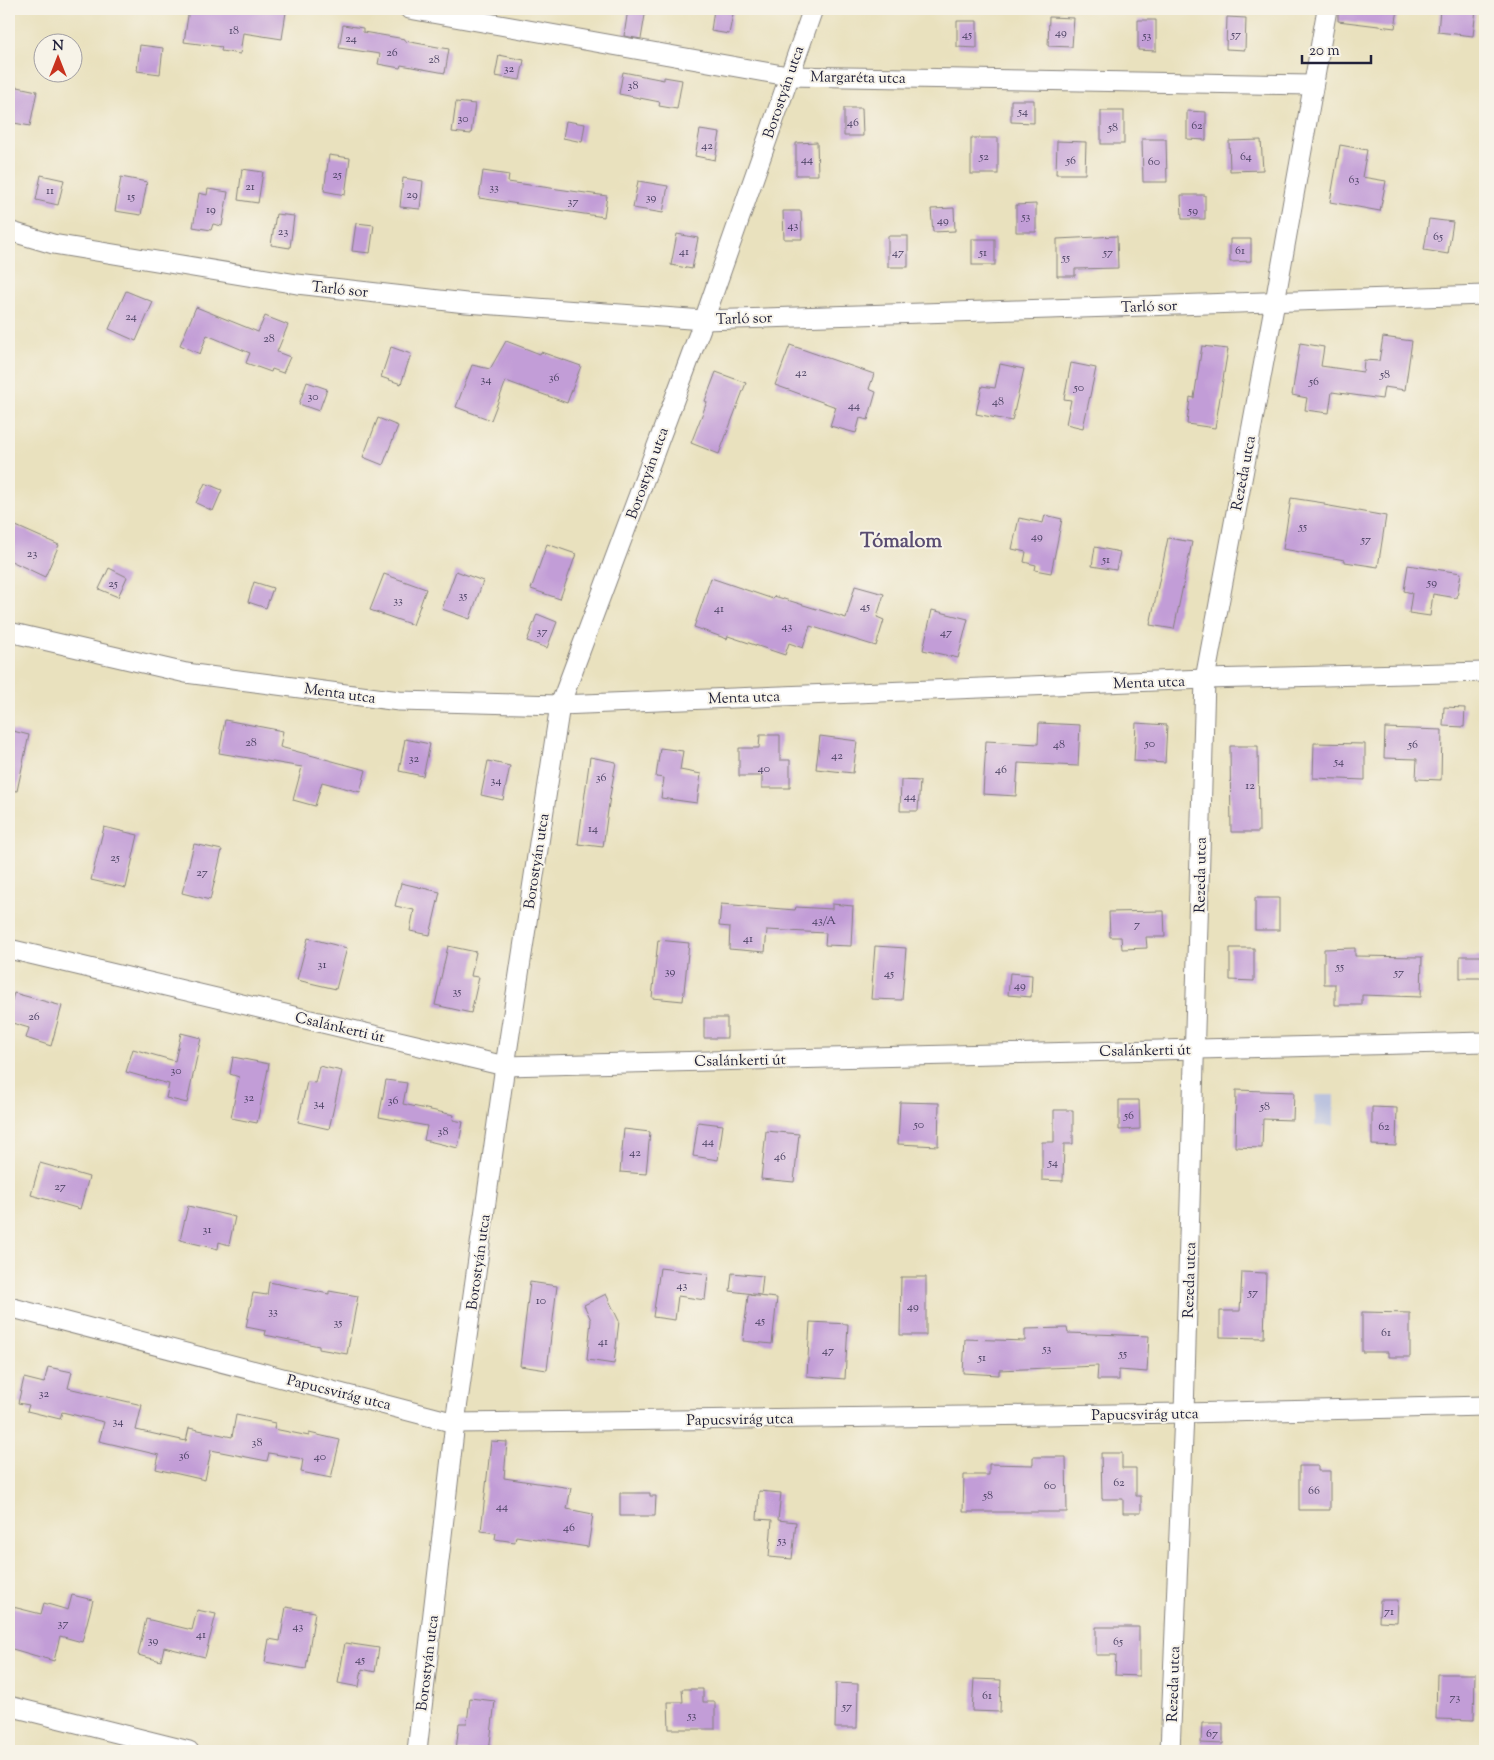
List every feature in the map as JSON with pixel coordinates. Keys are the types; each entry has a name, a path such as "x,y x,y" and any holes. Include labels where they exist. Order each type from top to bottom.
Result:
{"street":[{"name":"Margaréta utca","path":"409,9 788,76 1313,85"},
{"name":"Borostyán utca","path":"417,1751 455,1422 505,1066 560,705 704,320 813,9"},
{"name":"Rezeda utca","path":"1170,1751 1196,1048 1205,679 1327,9"},
{"name":"Tarló sor","path":"9,231 53,244 296,284 466,303 704,320 1485,295"},
{"name":"Menta utca","path":"9,632 186,672 399,701 560,705 1205,679 1485,672"},
{"name":"Csalánkerti út","path":"9,949 505,1066 1485,1042"},
{"name":"Papucsvirág utca","path":"9,1308 455,1422 1184,1413 1485,1406"},
{"path":"9,1706 189,1751"}],"shaded area":[{"path":"1315,1095 1334,1095 1334,1126 1315,1126"}],"building":[{"path":"189,9 268,9 286,12 282,39 243,33 240,54 221,51 222,47 184,42"},
{"path":"628,9 646,9 641,39 624,36"},
{"path":"714,9 734,9 729,34 711,31"},
{"path":"1338,9 1398,9 1395,28 1338,21"},
{"path":"1440,9 1476,9 1473,36 1438,32"},
{"path":"1049,17 1074,18 1072,47 1048,46"},
{"path":"1227,17 1246,18 1245,50 1226,49"},
{"path":"1138,20 1156,20 1156,51 1138,50"},
{"path":"957,21 977,21 977,48 957,47"},
{"path":"343,25 363,28 363,32 449,49 445,73 401,65 400,68 378,64 380,54 339,48"},
{"path":"140,45 163,48 160,74 137,71"},
{"path":"499,55 524,60 520,80 495,76"},
{"path":"623,72 664,80 664,77 682,80 677,109 659,106 660,102 619,94"},
{"path":"13,86 37,91 30,126 9,122 9,108"},
{"path":"1011,100 1034,100 1034,123 1011,122"},
{"path":"456,102 475,104 471,134 452,132"},
{"path":"844,108 862,108 863,136 844,136"},
{"path":"1101,111 1124,111 1124,144 1101,144"},
{"path":"1187,111 1206,112 1206,140 1187,139"},
{"path":"566,121 585,124 582,142 563,138"},
{"path":"700,130 720,133 715,160 695,156"},
{"path":"971,138 998,138 998,174 971,174"},
{"path":"1142,139 1166,139 1167,182 1143,182"},
{"path":"1261,140 1263,170 1230,171 1229,141"},
{"path":"1057,141 1086,142 1085,174 1056,174"},
{"path":"817,142 818,175 796,175 796,143"},
{"path":"1340,145 1367,150 1362,177 1386,181 1380,211 1330,202"},
{"path":"329,155 350,158 345,195 324,191"},
{"path":"242,169 263,172 258,203 238,200"},
{"path":"483,171 509,175 508,182 607,196 604,217 479,198"},
{"path":"41,175 64,180 58,205 36,200"},
{"path":"121,177 147,182 141,215 115,211"},
{"path":"403,178 423,181 420,209 400,207"},
{"path":"638,181 668,186 663,213 633,208"},
{"path":"208,189 228,192 222,226 213,224 211,230 193,227 199,193 207,195"},
{"path":"1181,195 1205,195 1205,219 1182,219"},
{"path":"1036,204 1036,232 1016,232 1016,205"},
{"path":"954,208 955,231 933,232 931,209"},
{"path":"783,211 801,211 802,239 784,239"},
{"path":"276,214 294,216 290,248 271,245"},
{"path":"1429,219 1453,222 1448,254 1424,250"},
{"path":"356,223 374,225 370,253 352,251"},
{"path":"677,234 698,238 692,269 671,265"},
{"path":"888,236 908,236 908,267 888,267"},
{"path":"1117,236 1118,268 1075,269 1075,276 1057,276 1057,239"},
{"path":"972,239 995,239 995,265 972,265"},
{"path":"1230,239 1251,239 1251,261 1230,262"},
{"path":"126,291 153,302 136,341 109,329"},
{"path":"196,307 258,332 265,316 288,325 277,352 290,357 283,373 272,369 271,372 246,363 250,353 207,335 200,354 180,345"},
{"path":"1383,337 1412,341 1405,390 1384,387 1382,399 1332,392 1329,413 1305,410 1307,398 1292,395 1300,343 1324,347 1321,366 1363,372 1364,360 1379,361"},
{"path":"506,341 540,354 541,352 581,366 567,403 506,381 491,420 456,407 472,365 490,369"},
{"path":"790,345 874,374 869,389 876,392 868,420 860,418 856,433 830,426 836,407 775,385"},
{"path":"1202,346 1228,349 1215,428 1187,424 1190,397 1194,398"},
{"path":"391,347 411,354 401,384 381,377"},
{"path":"1071,363 1096,368 1083,428 1066,424 1071,400 1064,399"},
{"path":"1000,364 1024,369 1012,421 976,414 982,386 995,388"},
{"path":"716,372 746,383 719,454 691,443"},
{"path":"307,382 327,389 319,411 299,404"},
{"path":"378,418 398,426 383,465 363,457"},
{"path":"205,483 222,490 213,511 196,503"},
{"path":"1291,498 1386,516 1378,567 1283,549"},
{"path":"1045,515 1062,519 1051,573 1035,570 1036,565 1024,562 1026,552 1012,549 1019,518 1043,523"},
{"path":"16,526 59,545 45,577 9,560 9,542"},
{"path":"1168,538 1192,542 1174,629 1150,625"},
{"path":"547,544 576,554 560,599 531,589"},
{"path":"1095,547 1120,552 1116,570 1092,566"},
{"path":"1408,565 1461,573 1457,598 1433,594 1430,616 1409,613 1412,593 1404,591"},
{"path":"109,568 127,577 118,597 99,589"},
{"path":"456,571 483,581 470,619 442,609"},
{"path":"384,574 426,589 413,625 370,610"},
{"path":"711,578 773,599 774,596 846,618 855,586 884,594 877,617 884,620 876,646 810,626 803,648 789,643 785,655 728,636 727,639 694,627"},
{"path":"254,582 273,588 266,608 248,602"},
{"path":"932,610 968,619 958,658 923,650"},
{"path":"537,614 557,622 547,648 527,641"},
{"path":"1444,707 1465,708 1464,727 1443,726"},
{"path":"225,720 283,731 280,747 366,770 360,792 322,782 315,806 293,800 302,767 219,753"},
{"path":"1039,723 1080,725 1078,766 1018,763 1016,796 983,794 986,741 1038,744"},
{"path":"1136,723 1167,725 1165,763 1134,761"},
{"path":"1385,728 1442,730 1441,780 1416,779 1417,759 1384,758"},
{"path":"9,730 29,735 17,791 9,790"},
{"path":"760,735 780,735 780,760 790,760 790,788 762,788 762,776 739,776 739,748 759,748"},
{"path":"820,736 857,741 853,773 816,769"},
{"path":"405,739 430,744 423,776 399,771"},
{"path":"1314,743 1365,744 1365,780 1313,778"},
{"path":"1230,746 1258,746 1259,832 1231,832"},
{"path":"660,748 683,751 680,770 701,774 697,803 661,798 664,778 656,777"},
{"path":"590,757 616,762 603,847 578,844"},
{"path":"488,761 510,766 503,800 481,795"},
{"path":"901,780 920,781 918,811 900,811"},
{"path":"104,827 138,835 126,888 91,880"},
{"path":"194,844 222,850 210,900 182,893"},
{"path":"401,883 440,892 430,935 410,931 414,910 395,906"},
{"path":"1255,898 1279,898 1279,930 1255,930"},
{"path":"721,904 795,910 796,907 832,909 832,904 853,906 851,946 825,945 826,933 767,930 765,952 729,949 730,927 719,926"},
{"path":"1164,911 1165,937 1146,937 1147,948 1122,949 1121,937 1110,937 1109,912"},
{"path":"308,938 347,948 336,989 297,980"},
{"path":"658,940 689,943 683,1001 652,998"},
{"path":"448,946 476,952 471,976 479,977 471,1013 435,1005"},
{"path":"875,946 906,948 902,1000 871,999"},
{"path":"1230,948 1254,948 1254,981 1230,980"},
{"path":"1355,948 1355,956 1422,957 1421,997 1362,995 1362,1005 1335,1005 1335,984 1324,984 1324,949"},
{"path":"1460,956 1485,956 1485,978 1460,978"},
{"path":"1010,973 1032,975 1031,997 1008,995"},
{"path":"14,993 62,1006 51,1046 26,1038 29,1028 9,1022 9,1010"},
{"path":"704,1018 727,1018 727,1038 704,1038"},
{"path":"181,1033 201,1038 187,1103 166,1098 169,1084 126,1072 133,1049 175,1061"},
{"path":"233,1057 269,1064 257,1123 231,1118 239,1077 230,1074"},
{"path":"319,1066 342,1071 329,1129 298,1122 307,1082 315,1083"},
{"path":"386,1080 407,1083 403,1104 454,1115 453,1120 463,1122 458,1148 424,1140 427,1126 379,1117"},
{"path":"1236,1090 1294,1092 1293,1120 1263,1119 1262,1148 1235,1147"},
{"path":"1119,1100 1139,1100 1140,1129 1119,1130"},
{"path":"900,1102 939,1103 938,1146 898,1144"},
{"path":"1372,1107 1397,1108 1396,1146 1372,1145"},
{"path":"1054,1110 1073,1110 1073,1144 1064,1144 1063,1181 1042,1180 1042,1142 1054,1142"},
{"path":"698,1122 723,1125 718,1160 693,1156"},
{"path":"624,1129 650,1132 646,1174 620,1172"},
{"path":"766,1131 799,1134 794,1182 761,1179"},
{"path":"40,1163 89,1177 80,1209 31,1195"},
{"path":"188,1206 235,1217 229,1245 219,1242 218,1249 180,1240"},
{"path":"660,1268 708,1274 705,1300 678,1296 675,1320 653,1317"},
{"path":"1242,1272 1266,1273 1264,1338 1220,1337 1220,1311 1240,1311"},
{"path":"732,1273 763,1276 761,1295 730,1291"},
{"path":"901,1277 926,1277 926,1335 900,1335"},
{"path":"269,1282 329,1294 329,1291 358,1296 347,1354 265,1335 266,1331 246,1327 253,1293 267,1295"},
{"path":"530,1282 557,1286 547,1370 520,1366"},
{"path":"606,1294 619,1321 614,1364 587,1360 591,1320 584,1305"},
{"path":"748,1295 777,1298 772,1344 743,1341"},
{"path":"1362,1312 1410,1313 1410,1357 1388,1357 1388,1352 1362,1352"},
{"path":"810,1322 848,1324 845,1379 807,1376"},
{"path":"1067,1328 1068,1333 1149,1336 1147,1372 1119,1370 1119,1380 1097,1380 1098,1366 999,1370 999,1375 963,1373 965,1339 1025,1341 1025,1329"},
{"path":"48,1367 72,1372 68,1388 142,1405 136,1430 186,1441 189,1428 232,1437 236,1415 275,1423 274,1429 309,1436 309,1433 340,1440 331,1478 301,1472 303,1459 269,1453 267,1461 211,1450 205,1480 156,1469 159,1455 99,1441 104,1422 62,1412 60,1419 27,1411 29,1405 18,1403 24,1378 44,1383"},
{"path":"491,1441 507,1442 504,1478 571,1488 567,1509 593,1514 588,1547 516,1536 515,1542 495,1539 496,1533 481,1531"},
{"path":"1101,1453 1122,1453 1122,1468 1136,1468 1136,1496 1141,1496 1141,1513 1123,1513 1123,1499 1102,1499"},
{"path":"1033,1457 1066,1457 1067,1512 963,1512 964,1475 989,1475 989,1464 1033,1465"},
{"path":"1299,1466 1318,1466 1318,1471 1330,1471 1330,1510 1299,1510"},
{"path":"759,1491 781,1493 778,1520 796,1522 792,1559 769,1557 772,1520 757,1519"},
{"path":"620,1493 650,1493 650,1496 656,1496 655,1516 620,1516"},
{"path":"72,1595 93,1600 82,1642 60,1636 54,1661 9,1648 9,1606 41,1614 44,1603 68,1610"},
{"path":"1380,1600 1398,1600 1397,1622 1379,1621"},
{"path":"286,1607 315,1612 306,1669 265,1662 269,1639 280,1641"},
{"path":"197,1610 216,1614 205,1657 164,1647 161,1661 138,1655 146,1619 192,1630"},
{"path":"1096,1627 1139,1627 1139,1676 1115,1675 1116,1655 1096,1655"},
{"path":"345,1643 379,1648 375,1672 362,1669 359,1687 338,1683"},
{"path":"1437,1674 1475,1674 1474,1720 1436,1719"},
{"path":"974,1679 1001,1680 1000,1712 972,1711"},
{"path":"836,1683 858,1684 857,1728 835,1728"},
{"path":"682,1689 703,1689 703,1702 715,1702 715,1729 669,1729 668,1702 683,1702"},
{"path":"470,1698 495,1701 489,1751 456,1751 459,1723 467,1723"},
{"path":"1202,1723 1223,1723 1223,1744 1201,1743"}],"district":[{"name":"Tómalom","path":"901,540"}]}
